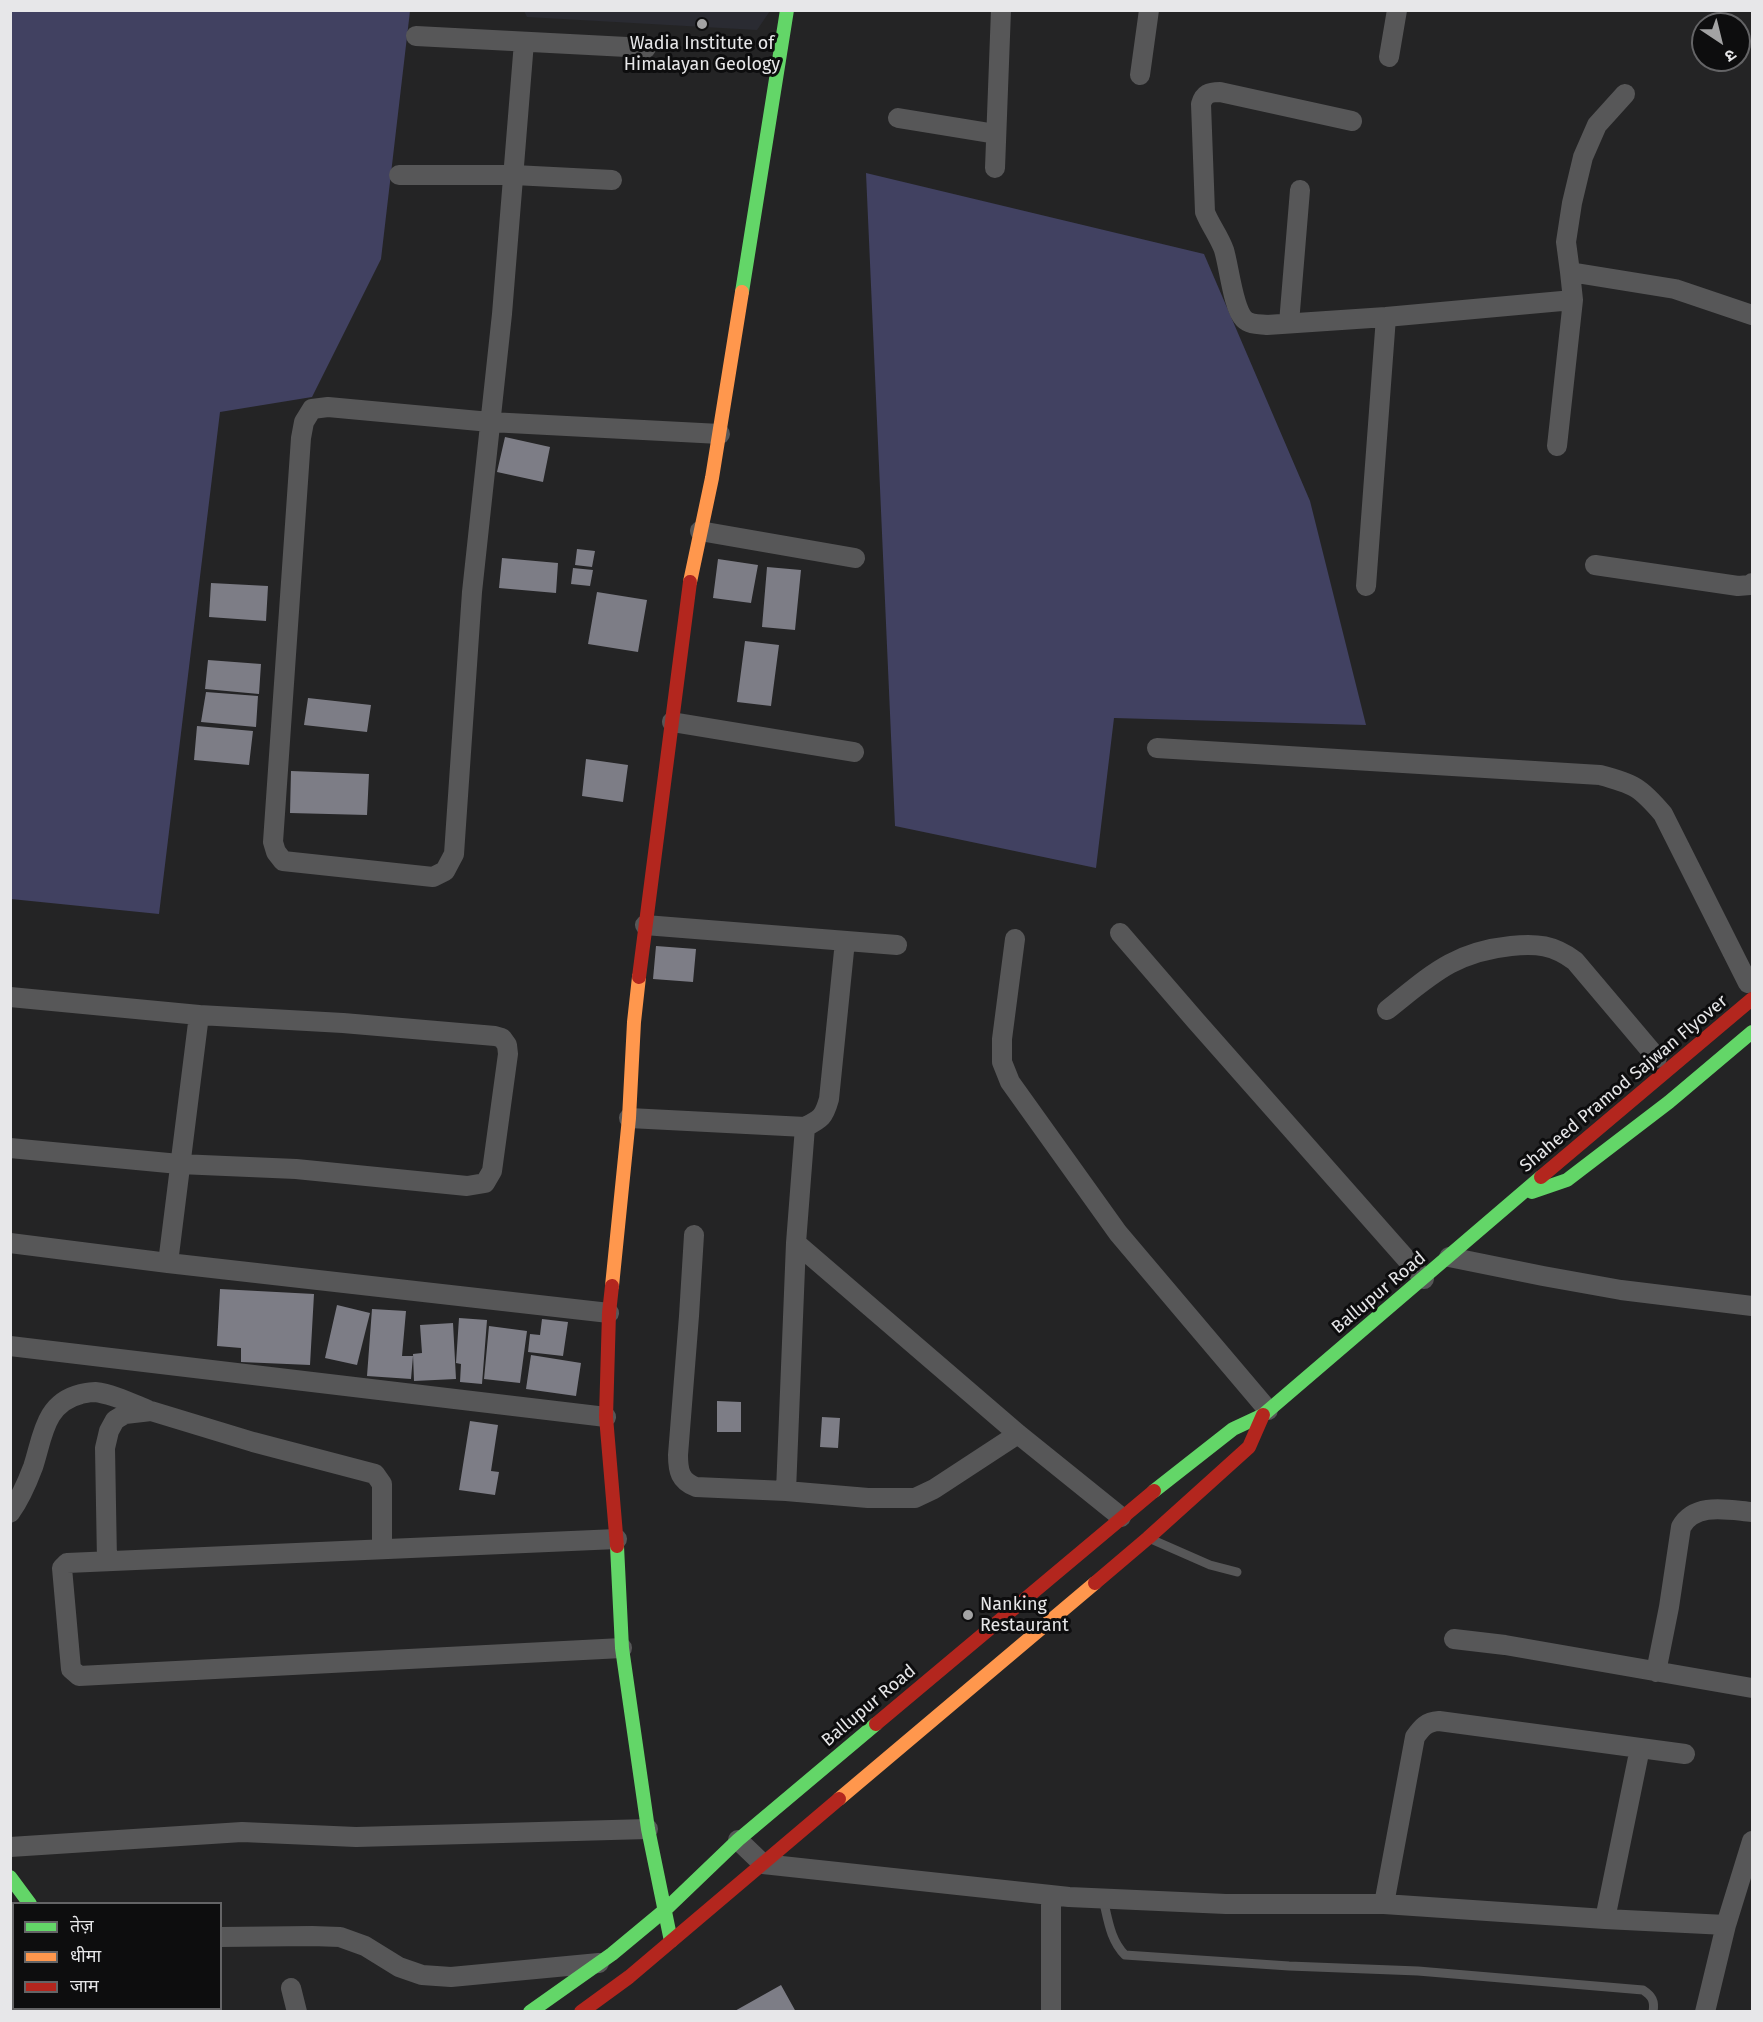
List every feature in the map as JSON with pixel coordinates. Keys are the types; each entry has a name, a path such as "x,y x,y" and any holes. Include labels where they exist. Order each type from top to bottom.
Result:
{"main road":[{"path":"671,1941 648,1829 622,1648 606,1417 609,1313 629,1118 634,1022 691,572 720,434 787,10"},
{"name":"Shaheed Pramod Sajwan Flyover","path":"1518,1197 1748,988"},
{"path":"1518,1197 1567,1180 1670,1102 1752,1032"},
{"path":"1518,1197 1542,1157"},
{"name":"Ballupur Road","path":"530,2012 599,1963 664,1910 738,1840 1121,1517 1233,1429 1266,1413 1518,1197"},
{"path":"581,2012 629,1977 1148,1538 1249,1447 1266,1413"},
{"path":"10,1877 29,1902"}],"street":[{"path":"995,168 1001,10"},
{"path":"1140,75 1149,10"},
{"path":"1389,57 1397,10"},
{"path":"416,36 646,48"},
{"path":"524,42 514,175 490,422 472,592 454,854 445,871 434,876 283,861 276,852 273,842 301,438 304,422 312,409 328,407 490,422 720,434"},
{"path":"1352,121 1220,92 1211,92 1204,96 1201,104 1205,212 1224,251 1238,309 1244,319 1253,324 1267,325 1573,300"},
{"path":"1557,446 1573,300 1566,242 1572,203 1583,157 1597,124 1625,94"},
{"path":"898,118 996,134"},
{"path":"399,175 514,175 612,180"},
{"path":"1289,323 1300,190"},
{"path":"1570,272 1675,289 1752,315"},
{"path":"1366,586 1386,317"},
{"path":"700,531 855,558"},
{"path":"1595,565 1738,586 1752,583"},
{"path":"672,722 854,752"},
{"path":"1157,748 1600,775 1630,783 1647,795 1663,814 1748,988"},
{"path":"645,925 897,945"},
{"path":"1120,933 1424,1279"},
{"path":"1015,939 1002,1039 1002,1062 1010,1082 1118,1233 1266,1413"},
{"path":"629,1118 805,1128 819,1121 825,1114 829,1099 845,940"},
{"path":"1387,1010 1442,967 1464,956 1490,948 1530,944 1549,946 1564,952 1575,961 1657,1058"},
{"path":"10,997 199,1015 343,1023 502,1038 507,1045 508,1054 492,1171 485,1183 476,1185 297,1169 179,1164 10,1148"},
{"path":"168,1263 199,1015"},
{"path":"786,1491 796,1243 805,1128"},
{"path":"694,1235 678,1455 680,1476 687,1484 696,1487 868,1498 915,1498 934,1490 1018,1434"},
{"path":"10,1243 609,1313"},
{"path":"796,1243 1018,1434 1121,1517"},
{"path":"1449,1257 1621,1290 1752,1305"},
{"path":"10,1346 606,1417"},
{"path":"10,1513 20,1500 45,1425 54,1408 71,1397 93,1392 110,1395 151,1411 253,1442 375,1474 382,1484 382,1549"},
{"path":"107,1561 105,1448 109,1431 115,1420 125,1414 151,1411"},
{"path":"1656,1672 1670,1607 1681,1527 1686,1518 1696,1512 1714,1509 1752,1512"},
{"path":"616,1539 67,1563 62,1568 71,1669 79,1676 622,1648"},
{"path":"1454,1639 1505,1645 1752,1688"},
{"path":"1384,1904 1415,1737 1429,1722 1439,1721 1685,1754"},
{"path":"1605,1919 1640,1748"},
{"path":"10,1847 242,1832 356,1837 648,1829"},
{"path":"738,1840 763,1864 1051,1895 1226,1904 1384,1904 1725,1925"},
{"path":"1705,2012 1725,1925 1752,1840"},
{"path":"1051,1895 1051,2012"},
{"path":"222,1937 312,1935 340,1937 364,1946 399,1967 422,1975 451,1977 599,1963"},
{"path":"291,1988 297,2012"}],"lane":[{"path":"1148,1538 1210,1565 1237,1572"},
{"path":"1103,1899 1111,1934 1117,1947 1125,1955 1289,1966 1418,1971 1643,1990 1649,1994 1654,2003 1653,2012"}],"shaded area":[{"path":"494,10 410,11 381,259 312,397 220,412 159,914 11,899 10,11"},
{"name":"Wadia Institute of Himalayan Geology","path":"524,10 770,11 757,30 527,17"},
{"path":"866,173 1204,254 1310,501 1366,725 1114,718 1096,868 895,826"}],"building":[{"path":"505,437 550,447 543,482 497,472"},
{"path":"577,549 595,551 592,567 575,565"},
{"path":"502,558 558,563 556,593 499,588"},
{"path":"718,559 758,565 751,603 713,598"},
{"path":"767,567 801,570 795,630 762,627"},
{"path":"573,568 593,570 590,586 571,584"},
{"path":"211,583 268,586 266,621 209,617"},
{"path":"597,592 647,600 638,652 588,644"},
{"path":"745,641 779,645 771,706 737,702"},
{"path":"208,660 261,664 259,694 205,689"},
{"path":"206,692 258,696 256,727 201,722"},
{"path":"308,698 371,705 367,732 304,725"},
{"path":"197,726 253,731 249,765 194,760"},
{"path":"586,759 628,765 623,802 582,796"},
{"path":"291,771 369,774 367,815 290,813"},
{"path":"656,946 696,949 693,982 653,979"},
{"path":"220,1289 314,1294 310,1365 241,1362 241,1348 217,1346"},
{"path":"337,1305 370,1313 357,1365 325,1358"},
{"path":"372,1309 406,1311 402,1356 413,1356 411,1379 367,1376"},
{"path":"459,1318 487,1320 482,1384 460,1382 461,1364 456,1363"},
{"path":"542,1319 568,1322 563,1356 528,1352 530,1334 540,1335"},
{"path":"453,1323 456,1379 414,1381 413,1354 422,1353 420,1325"},
{"path":"489,1326 527,1331 520,1383 484,1379"},
{"path":"531,1355 581,1363 576,1396 526,1389"},
{"path":"717,1401 741,1402 741,1432 717,1432"},
{"path":"822,1417 840,1418 838,1448 820,1447"},
{"path":"470,1421 498,1425 491,1471 499,1472 495,1495 459,1490"},
{"path":"781,1985 796,2012 733,2012"}],"traffic: fast":[{"path":"742,292 787,10"},
{"path":"1532,1192 1567,1180 1669,1102 1752,1032"},
{"path":"1154,1491 1233,1429 1263,1415 1541,1177"},
{"path":"617,1546 622,1648 648,1829 671,1941"},
{"path":"530,2012 612,1954 665,1910 738,1840 876,1724"},
{"path":"10,1877 29,1902"}],"traffic: slow":[{"path":"690,582 712,478 742,292"},
{"path":"612,1286 629,1118 634,1022 639,977"},
{"path":"839,1799 1095,1583"}],"traffic: jam":[{"path":"639,977 690,582"},
{"path":"1541,1177 1752,999"},
{"path":"612,1286 606,1417 617,1546"},
{"path":"1095,1583 1249,1447 1263,1415"},
{"path":"876,1724 1154,1491"},
{"path":"581,2012 629,1977 839,1799"}],"place":[{"name":"Wadia Institute of Himalayan Geology","path":"702,24"},
{"name":"Nanking Restaurant","path":"968,1615"}]}
